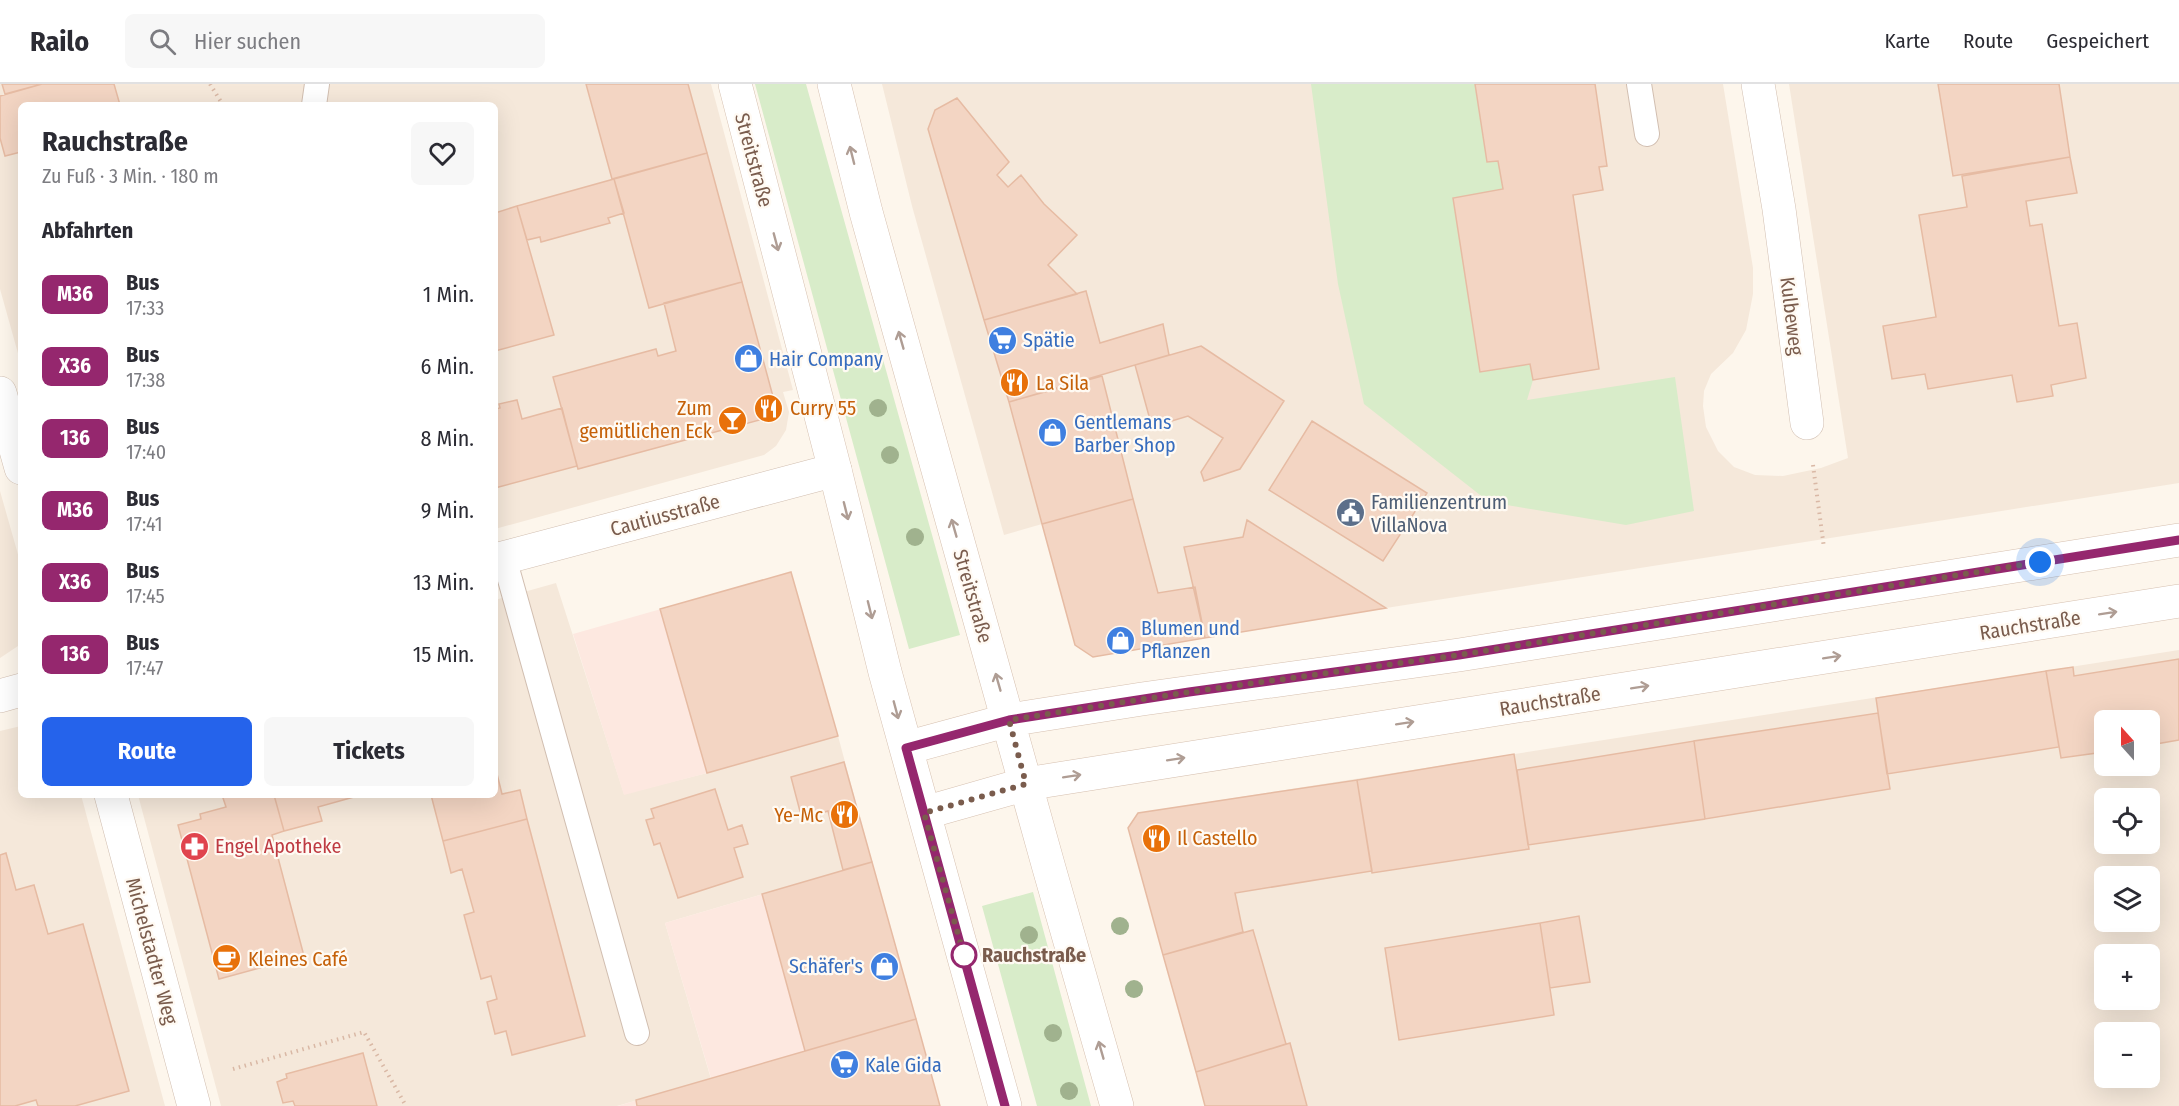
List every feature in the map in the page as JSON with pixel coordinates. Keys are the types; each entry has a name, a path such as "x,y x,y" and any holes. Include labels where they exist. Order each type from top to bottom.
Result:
{"main road":[{"name":"Streitstraße","path":"735,84 877,639 1005,1106"},
{"name":"Streitstraße","path":"834,84 866,212 1117,1106"},
{"name":"Kulbeweg","path":"1758,84 1779,209 1807,423"},
{"path":"0,393 18,457"},
{"name":"Cautiusstraße","path":"499,559 835,470"},
{"path":"906,748 1009,720 1459,655 2179,540"},
{"name":"Rauchstraße","path":"924,813 1026,784 2179,602"},
{"path":"0,696 18,691"},
{"name":"Michelstadter Weg","path":"112,798 194,1106"}],"lane":[{"path":"314,102 316,84"},
{"path":"1639,84 1647,134"},
{"path":"499,559 638,1033"}],"path":[{"path":"210,84 221,102"},
{"path":"1807,423 1824,548"},
{"path":"234,1069 364,1032 406,1106"}],"shaded area":[{"path":"0,84 711,84 793,390 783,392 789,412 786,430 776,446 764,455 498,528 498,102 18,102 18,353 0,289"},
{"path":"882,84 1723,84 1753,268 1753,294 1746,330 1733,353 1711,374 1704,391 1703,406 1706,427 1718,451 1734,467 1755,475 1783,476 1821,468 1848,458 1789,84 2179,84 2179,483 1386,608 1093,657 1075,645 1042,524 1004,535 912,206"},
{"path":"0,491 18,554 18,646 0,658"},
{"path":"791,572 838,736 624,795 573,634"},
{"path":"556,583 624,794 838,736 872,862 665,923 711,1079 617,1106 221,1106 139,798 498,798 498,599"},
{"path":"2179,650 2179,1106 1205,1106 1128,828 1138,813"},
{"path":"18,727 18,798 82,798 165,1106 0,1106 0,731"},
{"path":"872,862 940,1106 618,1106 711,1078 665,923"}],"green space":[{"path":"755,84 806,84 960,635 909,649"},
{"path":"1311,84 1475,84 1487,162 1498,161 1503,189 1453,198 1480,371 1530,364 1533,380 1527,400 1675,377 1694,511 1626,525 1489,502 1364,404 1338,284"},
{"path":"1033,892 1091,1106 1037,1106 982,906"}],"building":[{"path":"2,84 42,84 5,94"},
{"path":"42,84 114,84 119,102 18,102 18,153 5,156 0,138 0,96"},
{"path":"586,84 688,84 707,153 612,179"},
{"path":"1475,84 1595,84 1607,166 1599,167 1603,190 1573,195 1599,369 1533,380 1530,364 1480,372 1453,198 1503,189 1498,161 1487,162"},
{"path":"1938,84 2059,84 2070,157 1953,176"},
{"path":"957,98 1009,162 997,175 1008,187 1021,175 1044,204 1077,235 1048,265 1077,294 984,320 928,129 935,110"},
{"path":"707,153 742,282 649,308 614,179"},
{"path":"2070,157 2077,193 2026,201 2030,226 2042,224 2059,326 2077,323 2086,378 2051,385 2053,396 2017,402 2012,375 1928,389 1925,374 1892,379 1883,326 1936,317 1919,215 1967,207 1962,176"},
{"path":"614,179 624,213 608,218 610,223 541,242 540,237 527,240 517,206"},
{"path":"517,206 554,335 498,350 498,212"},
{"path":"742,282 775,404 767,418 578,469 553,377 656,349 658,356 676,351 664,303"},
{"path":"1086,291 1100,343 1163,324 1169,355 1009,402 984,320"},
{"path":"1201,346 1284,401 1240,469 1204,481 1201,472 1223,438 1188,416 1152,427 1135,365"},
{"path":"1102,376 1133,499 1042,524 1009,402"},
{"path":"517,400 522,419 562,408 577,466 498,487 499,404"},
{"path":"1312,421 1427,493 1383,561 1269,490"},
{"path":"1133,499 1158,593 1195,587 1205,638 1093,657 1075,645 1042,524"},
{"path":"1247,520 1386,608 1205,638 1184,547 1243,537"},
{"path":"791,572 838,736 707,773 660,609"},
{"path":"2179,659 2179,740 2160,743 2160,710 2094,710 2094,753 2061,758 2046,671 2073,667 2074,676"},
{"path":"2046,671 2059,747 1887,774 1876,698"},
{"path":"1878,713 1890,789 1705,819 1694,741"},
{"path":"1694,741 1705,819 1528,845 1517,770"},
{"path":"1514,754 1529,849 1372,873 1357,780"},
{"name":"Ye-Mc","path":"844,762 872,862 843,870 828,811 802,819 791,777"},
{"path":"498,778 502,794 520,790 527,819 443,841 432,798 498,798"},
{"path":"1357,780 1372,871 1235,893 1243,932 1163,955 1128,828 1138,813"},
{"path":"715,789 728,830 742,825 748,844 734,848 743,877 678,898 660,843 654,845 646,820 654,818 651,809"},
{"path":"223,798 275,798 284,831 272,835 304,956 219,979 178,825 201,819 200,814 226,807"},
{"path":"275,798 350,798 318,807 322,821 284,831"},
{"path":"527,819 585,1036 512,1055 506,1031 495,1034 487,1002 497,999 491,976 481,979 464,915 474,912 462,869 451,873 443,841"},
{"path":"6,853 16,890 34,885 48,934 83,924 129,1091 75,1106 38,1106 36,1100 15,1106 0,1106 0,855"},
{"path":"872,862 916,1019 805,1051 762,894"},
{"path":"1579,916 1590,982 1550,988 1540,923"},
{"path":"1540,923 1554,1015 1399,1040 1385,948"},
{"path":"1253,930 1286,1044 1196,1072 1163,955"},
{"name":"Kale Gida","path":"916,1019 940,1106 637,1106 636,1100"},
{"path":"1290,1043 1307,1106 1205,1106 1196,1072"},
{"path":"363,1053 377,1106 295,1106 293,1101 283,1103 277,1082 287,1078 286,1074"}],"bus line":[{"name":"M36","path":"1005,1106 906,748 1009,720 1189,692 1459,655 2179,540"}],"place":[{"name":"Spätie","path":"1002,340"},
{"name":"Hair Company","path":"748,359"},
{"name":"La Sila","path":"1015,383"},
{"name":"Curry 55","path":"769,408"},
{"name":"Zum gemütlichen Eck","path":"733,420"},
{"name":"Gentlemans Barber Shop","path":"1053,433"},
{"name":"Familienzentrum VillaNova","path":"1350,513"},
{"name":"Blumen und Pflanzen","path":"1120,640"},
{"name":"Ye-Mc","path":"844,815"},
{"name":"Il Castello","path":"1156,838"},
{"name":"Engel Apotheke","path":"194,846"},
{"name":"Rauchstraße","path":"964,955"},
{"name":"Kleines Café","path":"227,959"},
{"name":"Schäfer's","path":"884,966"},
{"name":"Kale Gida","path":"844,1065"}],"route":[{"path":"964,955 965,959 924,813 1026,784 1009,720 1189,692 1459,655 2040,562"}]}
